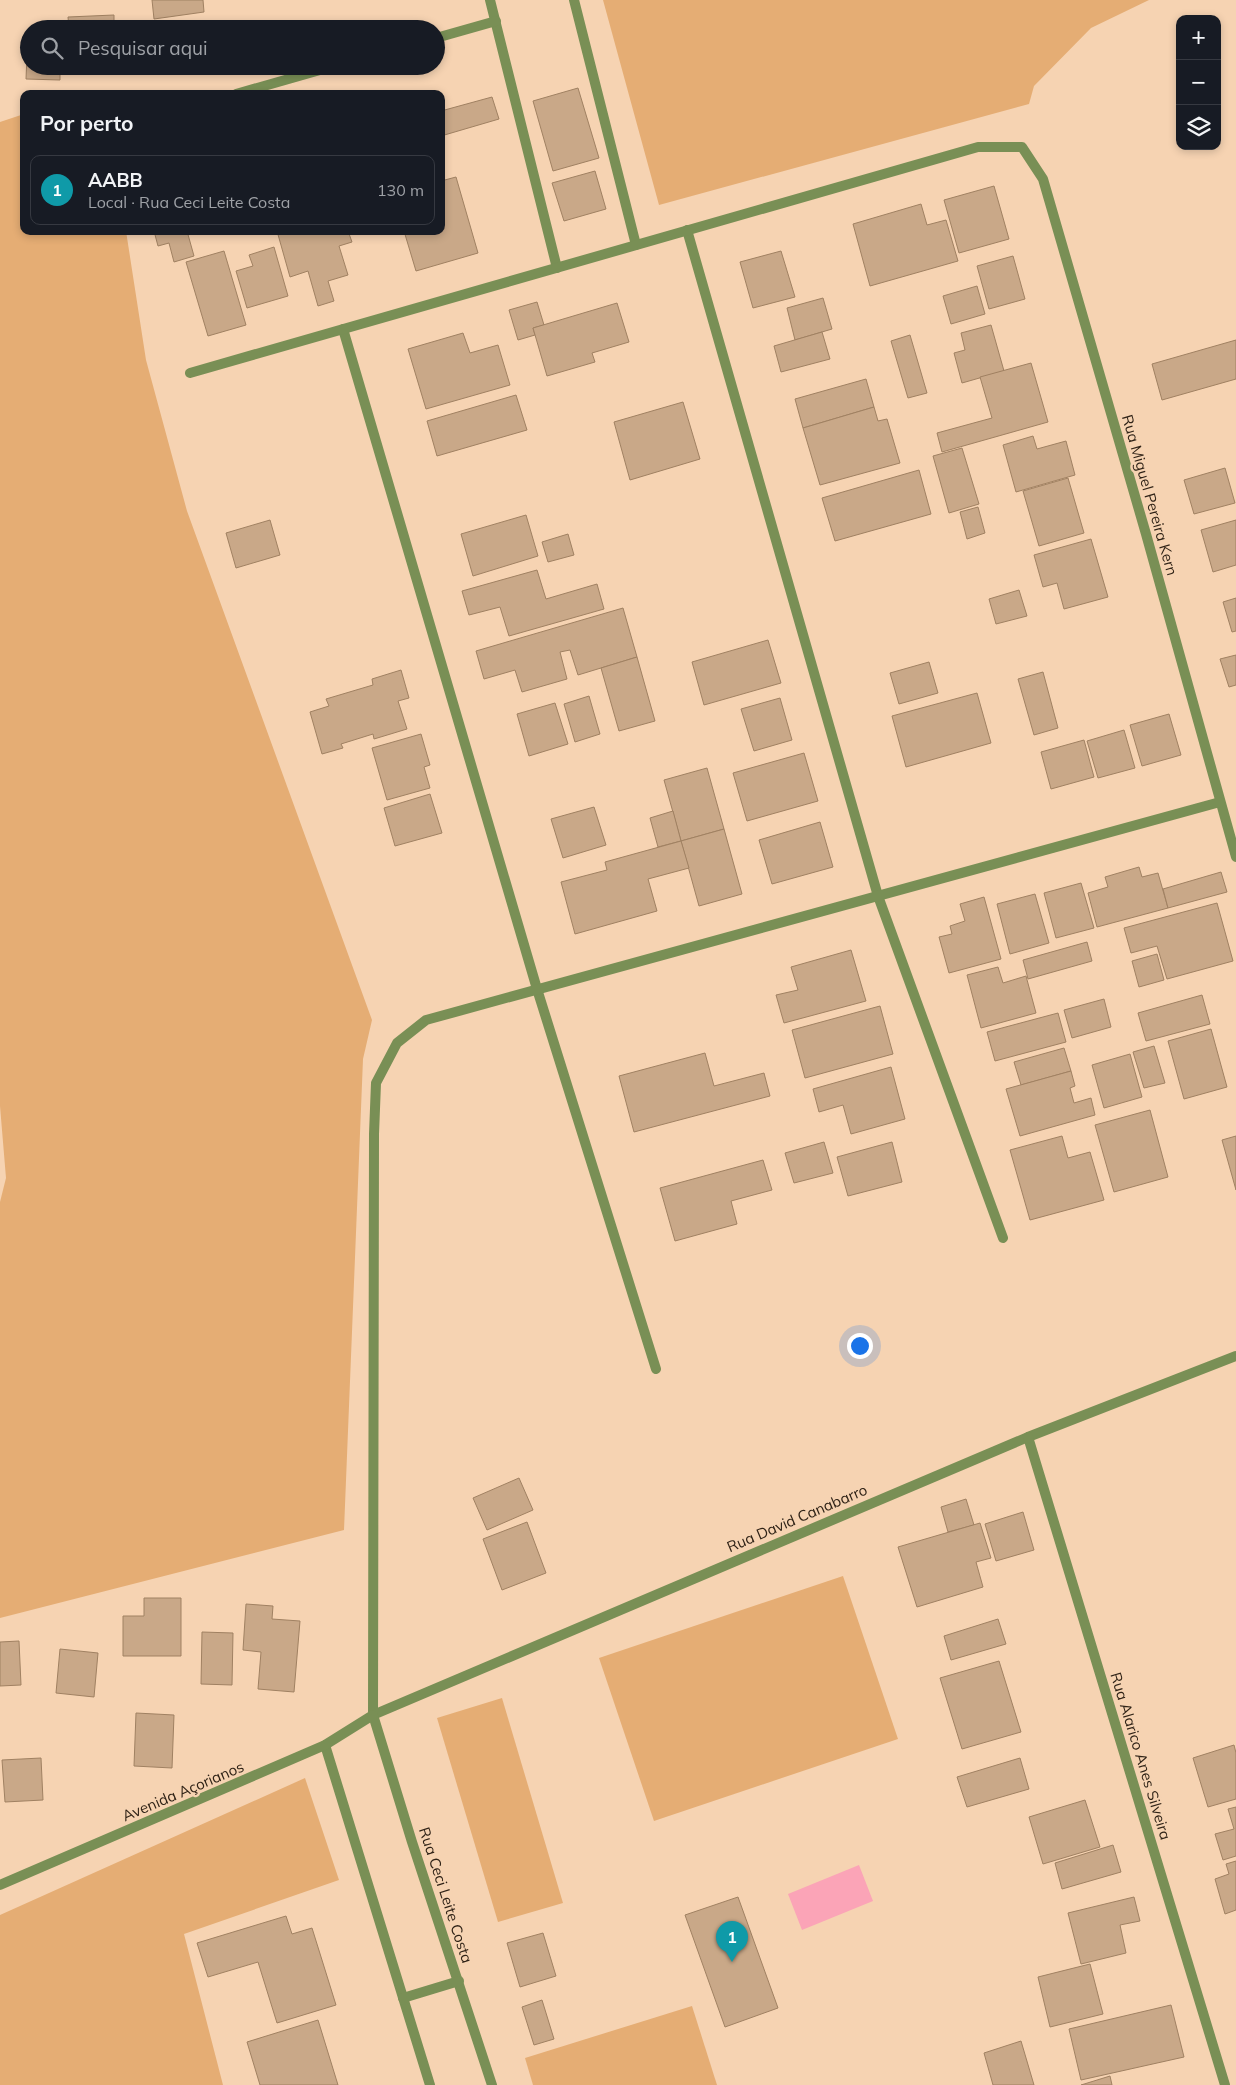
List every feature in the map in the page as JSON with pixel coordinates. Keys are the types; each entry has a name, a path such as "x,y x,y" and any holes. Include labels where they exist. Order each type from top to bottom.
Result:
{"street":[{"path":"490,0 557,268"},
{"path":"574,0 636,245"},
{"path":"445,35 496,21"},
{"path":"250,90 302,75"},
{"name":"Rua Miguel Pereira Kern","path":"687,230 978,146 1022,147 1043,179 1146,534 1236,857"},
{"path":"190,373 687,230 878,896 1003,1238"},
{"path":"343,329 537,989 656,1369"},
{"name":"Rua Ceci Leite Costa","path":"492,2085 412,1842 373,1715 374,1134 376,1083 397,1043 426,1020 1220,802"},
{"name":"Rua David Canabarro","path":"373,1715 1028,1437 1236,1356"},
{"name":"Rua Alarico Anes Silveira","path":"1028,1437 1225,2085"},
{"name":"Avenida Açorianos","path":"0,1885 325,1745 373,1715"},
{"path":"325,1745 430,2085"},
{"path":"403,1998 459,1981"}],"shaded area":[{"path":"603,0 1149,0 1091,28 1034,86 1029,104 659,205"},
{"path":"20,115 20,235 127,235 146,360 187,511 372,1020 363,1059 344,1530 0,1618 0,1202 6,1178 0,1106 0,122"},
{"path":"843,1576 898,1739 654,1821 599,1658"},
{"path":"502,1698 563,1903 498,1922 437,1718"},
{"path":"305,1778 339,1880 184,1934 223,2085 0,2085 0,1915"},
{"path":"859,1865 873,1901 802,1930 788,1894"},
{"path":"692,2006 717,2085 533,2085 525,2058"}],"building":[{"path":"152,0 203,0 204,12 154,19"},
{"path":"114,15 114,20 68,20 68,17"},
{"path":"26,75 60,75 60,80 26,79"},
{"path":"578,88 599,158 553,171 533,101"},
{"path":"492,97 499,119 445,135 445,110"},
{"path":"595,171 606,209 564,221 552,183"},
{"path":"456,177 478,253 416,271 405,235 445,235 445,180"},
{"path":"994,186 1009,239 959,253 944,200"},
{"path":"921,204 927,225 946,220 958,261 870,286 853,224"},
{"path":"155,235 188,235 194,256 174,262 169,243 158,246"},
{"path":"278,235 349,235 352,242 339,246 348,275 328,281 334,301 318,306 308,271 290,277"},
{"path":"274,247 288,296 247,308 236,271 253,266 249,255"},
{"path":"224,251 246,325 208,336 186,262"},
{"path":"781,251 795,297 753,308 740,262"},
{"path":"1013,256 1025,299 989,309 977,266"},
{"path":"977,286 985,314 951,324 943,296"},
{"path":"823,298 832,329 795,340 787,308"},
{"path":"537,302 544,325 533,328 535,335 518,340 509,310"},
{"path":"617,303 629,342 592,353 595,362 547,376 533,328"},
{"path":"991,325 1004,371 962,383 954,353 965,350 961,333"},
{"path":"822,332 830,359 781,372 774,346"},
{"path":"463,333 470,353 498,345 510,385 426,409 408,349"},
{"path":"910,335 927,393 908,398 891,341"},
{"path":"1236,340 1236,379 1162,400 1152,364"},
{"path":"1031,363 1048,422 942,452 937,433 992,418 980,377"},
{"path":"866,379 874,407 803,428 795,399"},
{"path":"516,395 527,430 437,456 427,421"},
{"path":"683,402 700,459 630,480 614,422"},
{"path":"874,407 878,421 887,419 900,463 820,485 803,428"},
{"path":"1033,436 1037,449 1066,441 1075,475 1016,492 1003,445"},
{"path":"962,448 979,504 949,513 933,456"},
{"path":"1225,468 1235,503 1194,514 1184,480"},
{"path":"919,470 931,514 835,541 822,498"},
{"path":"1068,478 1084,533 1039,546 1023,491"},
{"path":"978,507 985,533 967,539 960,512"},
{"path":"526,515 538,556 473,576 461,534"},
{"path":"270,520 280,555 236,568 226,533"},
{"path":"1236,520 1236,565 1213,572 1201,530"},
{"path":"568,534 574,555 548,562 542,542"},
{"path":"1091,539 1108,597 1064,609 1057,583 1043,587 1034,555"},
{"path":"537,570 546,599 597,584 604,609 509,636 500,607 469,615 462,591"},
{"path":"1019,590 1027,616 996,624 989,599"},
{"path":"1236,598 1236,631 1232,632 1223,602"},
{"path":"623,608 637,657 578,675 570,650 560,652 567,679 522,692 515,670 484,679 476,651"},
{"path":"768,640 781,683 704,705 692,662"},
{"path":"1236,655 1236,685 1229,687 1220,659"},
{"path":"637,657 655,721 619,731 601,668"},
{"path":"929,662 938,693 899,704 890,673"},
{"path":"401,670 409,698 398,701 407,729 374,739 373,734 341,744 343,748 322,754 310,712 329,706 326,699 373,685 372,679"},
{"path":"1043,672 1058,728 1034,735 1018,679"},
{"path":"977,693 991,743 906,767 892,716"},
{"path":"589,696 600,734 575,742 564,704"},
{"path":"780,698 792,740 754,751 741,709"},
{"path":"555,703 568,744 529,756 517,714"},
{"path":"1169,714 1181,755 1142,766 1130,725"},
{"path":"1124,730 1135,768 1098,778 1087,741"},
{"path":"421,734 430,765 424,767 430,788 387,800 372,748"},
{"path":"1084,740 1094,777 1051,789 1041,752"},
{"path":"804,753 818,801 747,821 733,773"},
{"path":"707,768 724,829 681,841 664,780"},
{"path":"430,794 442,833 395,846 384,808"},
{"path":"594,807 606,845 563,858 551,819"},
{"path":"673,811 681,841 658,847 650,818"},
{"path":"820,822 833,867 772,884 759,840"},
{"path":"724,829 742,894 699,906 681,841"},
{"path":"681,841 689,868 648,879 657,911 575,934 561,882 607,870 605,862"},
{"path":"1139,867 1142,877 1158,873 1168,908 1097,927 1088,893 1108,887 1105,877"},
{"path":"1221,872 1227,892 1168,908 1163,889"},
{"path":"1081,883 1094,928 1056,938 1044,893"},
{"path":"1035,894 1049,943 1010,954 997,904"},
{"path":"984,897 1001,959 949,973 939,937 952,934 950,926 965,921 960,904"},
{"path":"1217,903 1233,961 1167,979 1157,946 1131,953 1124,928"},
{"path":"1087,942 1092,961 1028,979 1023,960"},
{"path":"851,950 866,1001 784,1023 776,995 798,990 791,967"},
{"path":"1157,954 1164,980 1139,987 1132,961"},
{"path":"998,967 1003,983 1026,976 1036,1013 981,1028 967,975"},
{"path":"1202,995 1210,1024 1146,1041 1138,1013"},
{"path":"1104,999 1111,1027 1072,1038 1064,1010"},
{"path":"880,1006 893,1054 805,1078 792,1030"},
{"path":"1058,1013 1066,1042 995,1061 987,1032"},
{"path":"1211,1029 1227,1087 1184,1099 1168,1041"},
{"path":"1154,1046 1165,1083 1144,1088 1133,1052"},
{"path":"1064,1048 1071,1071 1021,1085 1014,1062"},
{"path":"705,1053 714,1086 764,1073 770,1096 634,1132 619,1076"},
{"path":"1130,1054 1142,1097 1104,1108 1092,1065"},
{"path":"891,1067 905,1119 851,1134 843,1105 819,1112 813,1089"},
{"path":"1071,1071 1075,1086 1070,1088 1074,1103 1091,1098 1095,1115 1020,1136 1006,1089"},
{"path":"1150,1110 1168,1177 1114,1192 1095,1125"},
{"path":"1062,1136 1068,1158 1090,1152 1104,1200 1030,1220 1010,1150"},
{"path":"1236,1136 1236,1190 1222,1140"},
{"path":"824,1142 833,1173 794,1183 785,1153"},
{"path":"892,1142 902,1182 848,1196 837,1157"},
{"path":"763,1160 772,1190 731,1201 737,1224 675,1241 660,1188"},
{"path":"519,1478 533,1510 487,1530 473,1498"},
{"path":"966,1499 974,1525 948,1532 941,1507"},
{"path":"1023,1512 1034,1550 996,1561 985,1524"},
{"path":"527,1522 546,1573 502,1590 483,1539"},
{"path":"980,1523 991,1558 976,1562 983,1587 917,1607 898,1547"},
{"path":"144,1598 181,1598 181,1656 123,1656 123,1616 144,1616"},
{"path":"246,1604 273,1606 272,1619 300,1621 294,1692 258,1689 261,1652 243,1650"},
{"path":"998,1619 1006,1644 951,1660 944,1636"},
{"path":"202,1632 233,1633 232,1685 201,1684"},
{"path":"19,1641 21,1685 0,1686 0,1642"},
{"path":"60,1649 98,1653 94,1697 56,1693"},
{"path":"999,1661 1021,1732 962,1749 940,1678"},
{"path":"136,1713 174,1715 172,1768 134,1766"},
{"path":"1234,1745 1236,1753 1236,1799 1208,1807 1193,1758"},
{"path":"41,1758 43,1800 5,1802 2,1760"},
{"path":"1020,1758 1029,1789 967,1807 957,1777"},
{"path":"1085,1800 1100,1847 1043,1864 1029,1817"},
{"path":"1236,1807 1236,1856 1223,1860 1215,1834 1234,1829 1228,1809"},
{"path":"1113,1845 1121,1872 1062,1889 1055,1863"},
{"path":"1236,1861 1236,1910 1225,1914 1215,1879 1229,1874 1226,1864"},
{"path":"738,1897 778,2008 725,2027 685,1915"},
{"path":"1134,1897 1140,1921 1120,1925 1126,1953 1081,1964 1068,1913"},
{"path":"286,1916 292,1934 312,1928 336,2005 277,2023 258,1962 208,1977 197,1943"},
{"path":"543,1933 556,1976 520,1987 507,1943"},
{"path":"1090,1964 1103,2014 1050,2027 1038,1977"},
{"path":"542,2000 554,2039 534,2045 522,2007"},
{"path":"1171,2005 1184,2057 1081,2080 1069,2029"},
{"path":"318,2020 338,2085 260,2085 247,2042"},
{"path":"1021,2041 1034,2085 993,2085 984,2053"},
{"path":"1110,2076 1112,2085 1081,2085"}],"place":[{"name":"AABB","path":"732,1962"}]}
